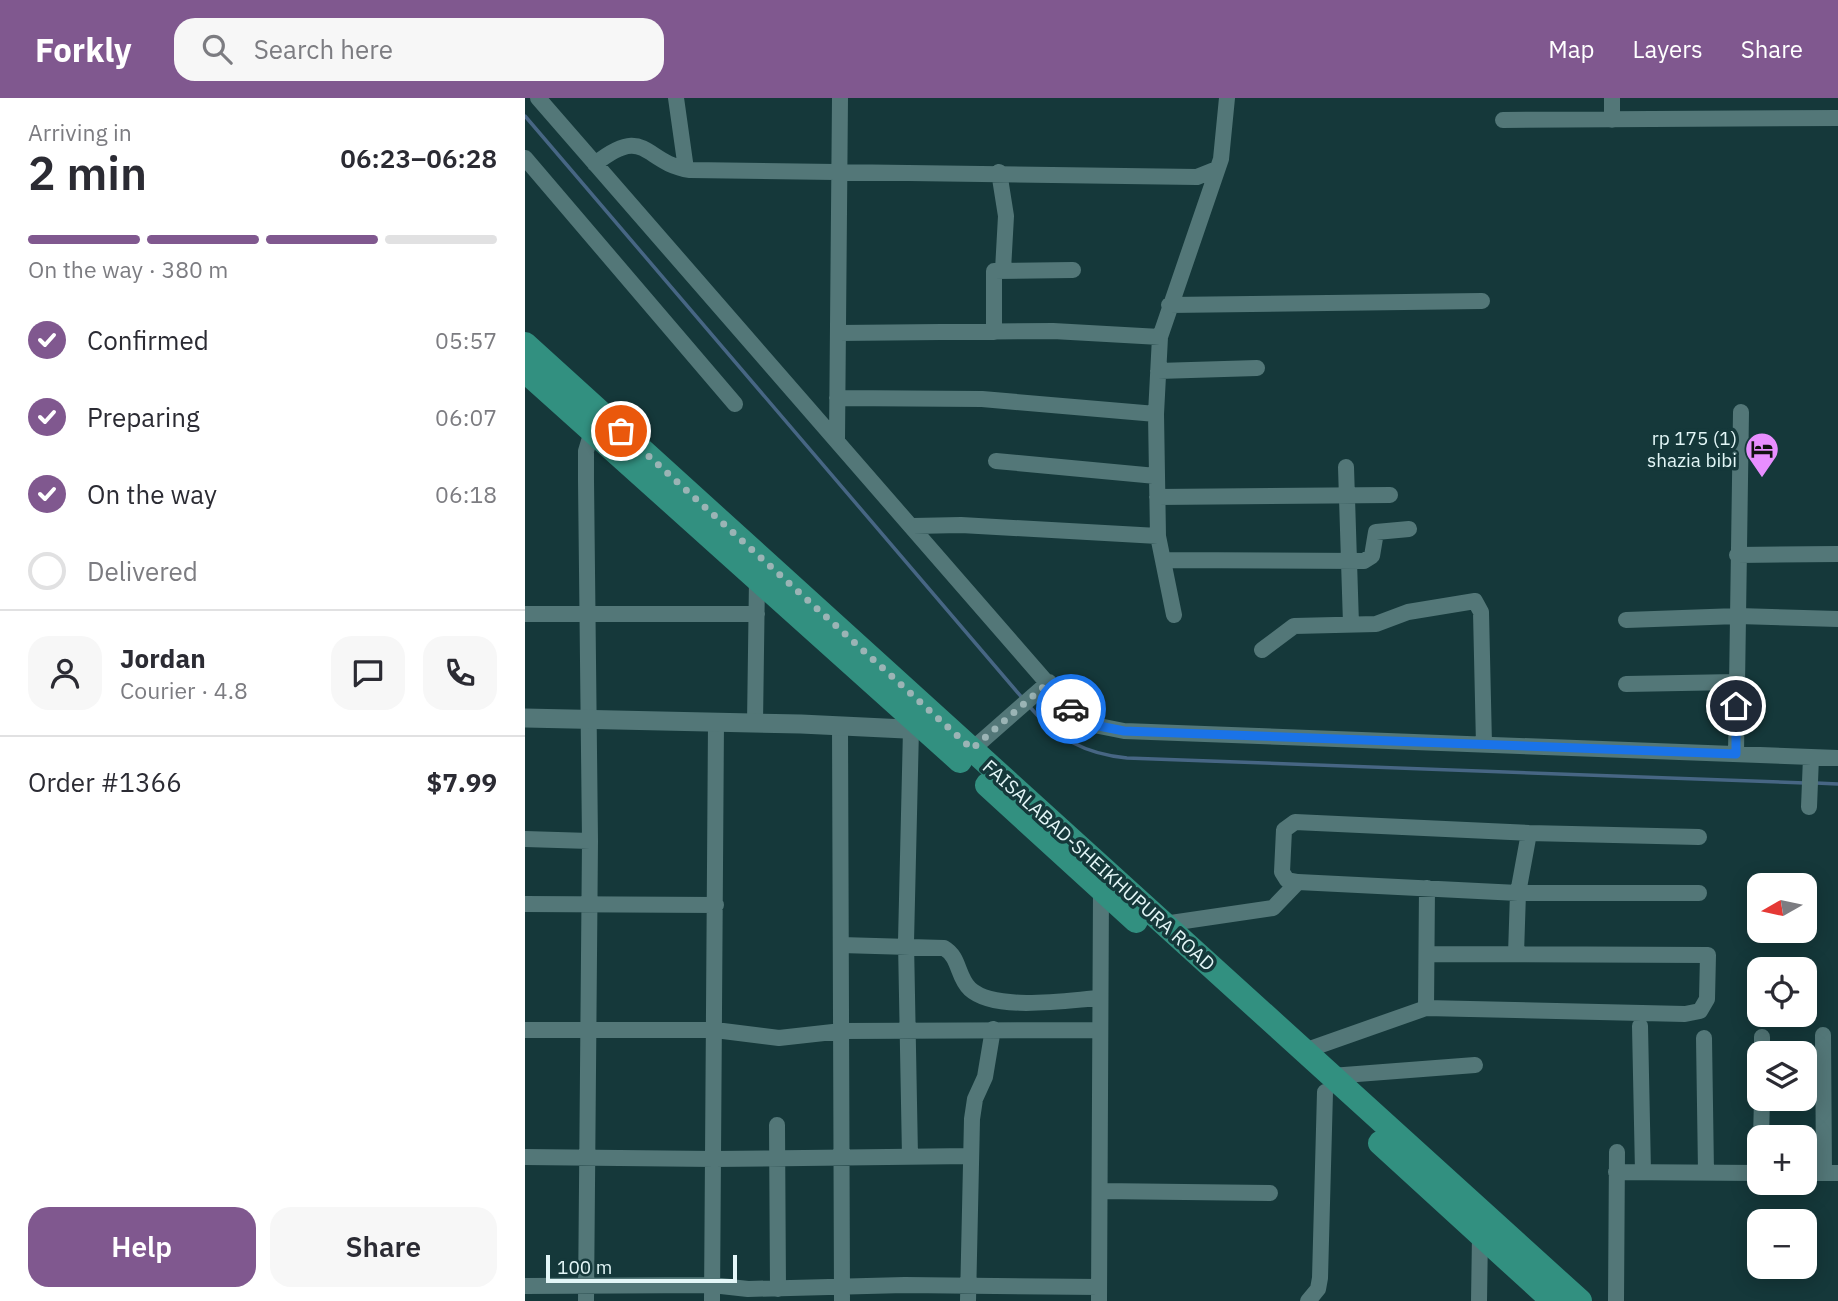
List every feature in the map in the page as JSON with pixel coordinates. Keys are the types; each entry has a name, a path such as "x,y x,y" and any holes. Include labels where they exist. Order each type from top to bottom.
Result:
{"highway":[{"name":"FAISALABAD-SHEIKHUPURA ROAD","path":"525,344 966,754 1164,924 1304,1051 1328,1084 1480,1235 1553,1301"},
{"name":"FAISALABAD-SHEIKHUPURA ROAD","path":"525,371 919,729 966,754 1101,890 1580,1301"}],"street":[{"path":"538,98 913,526 1043,688 1076,714 1107,729 1838,758"},
{"path":"676,98 686,169"},
{"path":"837,440 840,98"},
{"path":"1174,615 1159,536 1156,414 1160,337 1217,169 1224,144 1227,98"},
{"path":"1612,98 1612,120"},
{"path":"1503,120 1838,118"},
{"path":"595,164 626,145 652,151 667,164 686,169 1197,177 1217,169"},
{"path":"525,158 735,404"},
{"path":"999,172 1006,216 1003,270"},
{"path":"993,332 993,273 1003,270 1073,270"},
{"path":"1169,305 1482,301"},
{"path":"838,333 993,332 1160,337"},
{"path":"1159,371 1257,368"},
{"path":"837,398 982,399 1156,414"},
{"path":"1736,754 1741,412"},
{"path":"586,1294 590,719 586,451 592,431"},
{"path":"996,461 1156,475"},
{"path":"1346,467 1351,624"},
{"path":"1157,496 1389,495"},
{"path":"913,526 961,525 1159,536"},
{"path":"1163,560 1350,561 1371,558 1375,532 1409,529"},
{"path":"1737,555 1838,554"},
{"path":"755,723 757,579"},
{"path":"1262,650 1294,626 1376,624 1408,612 1471,601 1479,604 1484,745"},
{"path":"525,614 757,614"},
{"path":"1626,620 1738,617 1838,619"},
{"path":"1626,684 1736,682"},
{"path":"966,754 1043,688"},
{"path":"525,718 919,729 906,945 910,1156"},
{"path":"712,1293 716,722"},
{"path":"840,726 842,1294"},
{"path":"1809,807 1811,757"},
{"path":"1699,838 1529,834 1295,821 1285,830 1282,872 1287,880 1298,883 1518,893 1699,893"},
{"path":"1516,954 1518,893 1529,834"},
{"path":"525,839 590,841"},
{"path":"1164,924 1273,908 1298,883"},
{"path":"1426,1008 1427,888"},
{"path":"525,1286 586,1294 712,1293 727,1289 778,1289 842,1294 1099,1294 1101,890"},
{"path":"525,904 716,905"},
{"path":"841,945 939,946 950,951 965,984 986,997 1009,1002 1100,998"},
{"path":"1304,1051 1426,1008 1685,1014 1700,1011 1707,999 1708,955 1427,954"},
{"path":"1640,1026 1643,1172"},
{"path":"968,1293 973,1110 985,1077 993,1029"},
{"path":"525,1030 715,1030 779,1038 842,1031 1100,1030"},
{"path":"1823,1035 1831,1173"},
{"path":"1704,1038 1706,1172"},
{"path":"1308,1301 1318,1289 1320,1278 1328,1084 1475,1065"},
{"path":"777,1125 778,1289"},
{"path":"1616,1301 1617,1152"},
{"path":"525,1157 779,1159 971,1156"},
{"path":"1616,1172 1747,1172"},
{"path":"1100,1191 1270,1193"},
{"path":"1479,1301 1480,1235"}],"waterway":[{"path":"525,116 1024,700"},
{"path":"1029,706 1050,727 1072,742 1098,753 1127,758 1805,783"},
{"path":"1816,783 1838,784"}],"way so far":[{"path":"621,431 972,749 1049,682 1071,709"}],"place":[{"name":"rp 175 (1) shazia bibi","path":"1762,479"}],"route":[{"path":"1071,709 1094,725 1124,731 1736,754 1736,706"}]}
